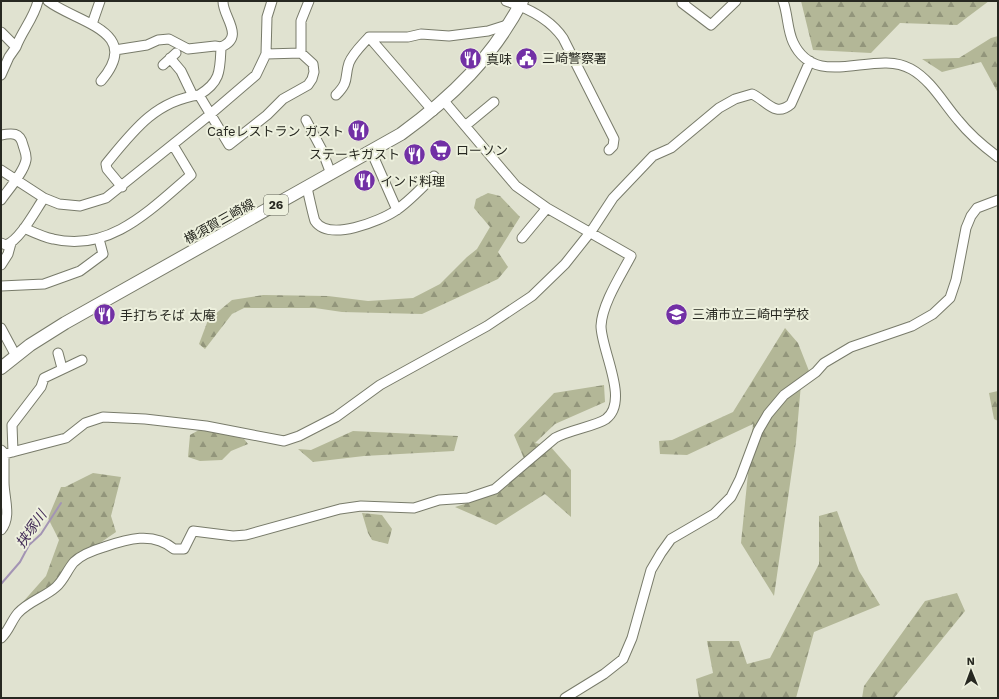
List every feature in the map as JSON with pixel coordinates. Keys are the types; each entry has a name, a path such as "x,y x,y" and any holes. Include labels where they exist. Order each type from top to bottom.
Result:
{"main road":[{"name":"横須賀三崎線","path":"2,365 65,323 401,134 444,101 479,64 510,24 521,3"}],"street":[{"path":"1,75 8,57 16,48 24,29 35,13 38,1"},
{"path":"48,1 92,24 111,38 115,50 112,67 101,81"},
{"path":"92,24 100,1"},
{"path":"122,187 107,169 106,164 141,122 176,100 196,96 211,87 218,77 221,47 230,40 232,29 224,9 223,1"},
{"path":"1,170 44,198 64,205 86,205 106,198 122,187 252,80 262,66 266,54 267,22 272,1"},
{"path":"170,59 181,71 196,96 211,114 229,145 267,115 283,99 308,85 312,79 314,72 312,64 301,53 301,21 309,1"},
{"path":"506,1 521,3 552,24 563,38 614,139 614,143 608,150"},
{"path":"685,1 682,3 711,25 736,1"},
{"path":"783,1 793,42 800,53 810,61 821,66 833,68 876,62 898,63 912,70 933,89 978,142 998,158"},
{"path":"369,37 408,38 421,34 449,36 488,30 510,24"},
{"path":"1,32 16,48"},
{"path":"336,95 345,86 349,64 352,57 369,37"},
{"path":"369,37 432,110"},
{"path":"115,50 147,45 158,40 169,39 188,49 215,46 221,47"},
{"path":"266,54 301,53"},
{"path":"5,453 66,438 85,423 103,418 144,419 206,426 284,441 299,436 336,417 380,385 486,326 532,296 566,264 589,234 613,198 636,172 653,156 670,146 719,108 746,94 756,96 771,109 782,109 787,107 791,104 810,61"},
{"path":"1,638 8,631 17,614 27,605 55,588 62,582 74,562 91,551 128,539 147,538 167,543 174,549 184,549 193,531 233,536 246,535 340,509 361,506 414,508 439,500 468,498 495,489 555,438 566,432 606,419 613,411 616,399 601,326 610,295 631,256 589,234 547,208 516,186 444,101"},
{"path":"465,126 494,102"},
{"path":"306,120 322,150 330,174"},
{"path":"1,135 15,134 22,141 26,162 16,180 1,200"},
{"path":"24,228 58,240 76,242 98,240 127,227 191,175 173,145"},
{"path":"371,151 397,210"},
{"path":"307,187 315,220 326,229 341,230 378,221 397,210 434,176"},
{"path":"1,265 8,254 6,243 24,228 44,198"},
{"path":"564,698 604,674 623,659 632,638 651,570 661,552 671,539 714,514 731,497 740,479 758,432 768,414 784,395 816,372 824,364 851,347 912,326 933,314 950,298 960,263 961,246 971,216 977,208 998,200"},
{"path":"522,238 547,208"},
{"path":"1,286 44,284 80,271 103,254 98,240"},
{"path":"1,328 16,356"},
{"path":"58,353 62,368"},
{"path":"1,530 6,519 7,510 4,483 5,453 12,425 41,387 44,378 62,368 82,360"}],"green space":[{"path":"801,1 989,1 957,25 900,23 871,53 813,50"},
{"path":"998,36 998,93 981,62 942,72 922,59 959,58 991,38"},
{"path":"488,193 500,196 520,217 498,252 508,267 498,279 422,314 342,312 315,308 244,308 232,314 205,349 199,344 208,320 232,300 263,295 328,296 368,301 413,298 440,284 477,249 490,227 474,208 476,199"},
{"path":"785,328 798,343 809,371 801,384 796,442 774,596 741,543 753,424 687,455 660,454 659,441 672,440 733,412"},
{"path":"604,385 605,402 555,424 535,443 550,446 571,470 571,517 545,494 496,525 455,507 496,494 528,468 514,435 554,393"},
{"path":"998,391 998,421 994,419 989,393"},
{"path":"199,430 223,433 244,439 248,444 231,451 222,460 200,461 188,457 190,435"},
{"path":"353,431 458,436 454,451 364,456 313,462 298,449 311,450"},
{"path":"93,473 121,477 111,516 116,532 81,556 39,597 14,612 46,576 59,540 48,518 61,487 65,487"},
{"path":"837,511 859,571 880,605 814,632 796,698 699,698 696,679 713,673 707,641 739,641 747,664 770,658 819,564 819,516"},
{"path":"362,513 382,515 392,529 388,544 372,540 368,533"},
{"path":"957,593 965,611 894,698 862,698 864,686 925,601"}],"waterway":[{"name":"挟塚川","path":"1,584 20,562 29,545 41,534 61,503"}],"place":[{"name":"三崎警察署","path":"526,58"},
{"name":"真味","path":"470,59"},
{"name":"Cafeレストラン ガスト","path":"359,131"},
{"name":"ローソン","path":"441,150"},
{"name":"ステーキガスト","path":"415,154"},
{"name":"インド料理","path":"364,181"},
{"name":"三浦市立三崎中学校","path":"676,314"},
{"name":"手打ちそば 太庵","path":"104,315"}]}
